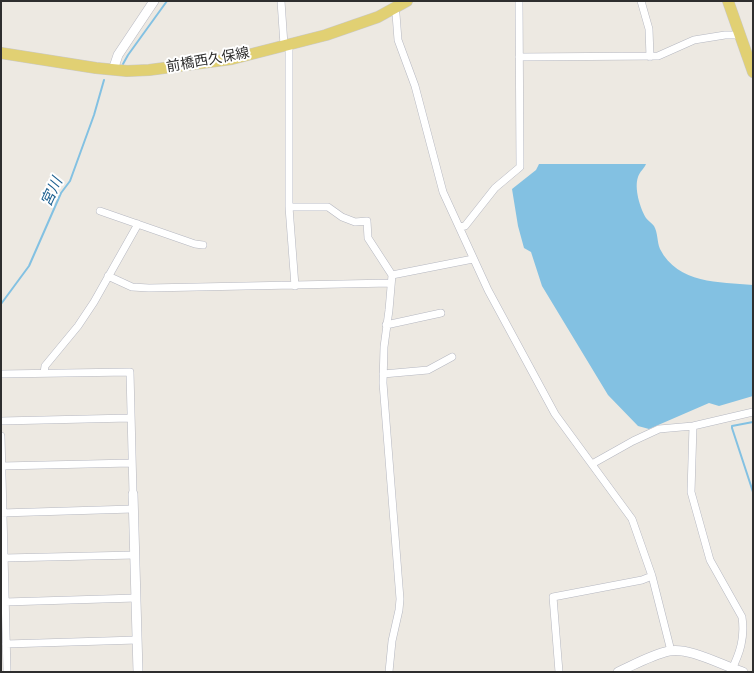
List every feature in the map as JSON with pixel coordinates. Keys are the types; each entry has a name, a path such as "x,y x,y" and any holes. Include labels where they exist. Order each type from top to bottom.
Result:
{"main road":[{"path":"728,1 753,72"},
{"name":"前橋西久保線","path":"1,53 113,70 143,71 232,58 326,35 378,17 401,4"}],"street":[{"path":"113,70 118,55 154,1"},
{"path":"281,1 286,44 289,207 295,286"},
{"path":"460,227 465,226 499,184 520,167 519,1"},
{"path":"641,1 649,29 650,56"},
{"path":"401,4 396,14 398,40 415,86 443,192 488,290 555,414 632,519 652,576 671,651"},
{"path":"519,57 658,56 694,40 724,35 740,35"},
{"path":"289,207 328,207 342,218 355,222 367,221 368,238 391,279 390,310 386,325 384,347 384,374 388,457 400,610 392,641 389,672"},
{"path":"100,211 195,244 203,245"},
{"path":"44,373 46,366 90,308 138,224"},
{"path":"108,276 128,286 136,287 295,286 391,279 473,259"},
{"path":"386,325 441,313"},
{"path":"384,374 428,370 452,357"},
{"path":"1,374 130,372 138,672"},
{"path":"592,464 650,432 659,429 694,426 753,412"},
{"path":"1,421 130,418"},
{"path":"694,426 691,492 710,560 742,617 744,626 744,639 732,670"},
{"path":"1,436 7,672"},
{"path":"2,466 131,463"},
{"path":"2,513 133,509"},
{"path":"4,558 134,555"},
{"path":"559,672 552,596 642,580 652,576"},
{"path":"5,602 136,598"},
{"path":"6,644 137,640"},
{"path":"618,672 660,653 671,651 688,652 732,670 744,672"}],"water":[{"path":"539,164 646,164 637,182 638,198 646,218 655,229 660,249 668,260 677,269 700,279 713,282 753,285 753,396 719,406 709,403 649,429 638,426 608,395 542,286 531,252 524,248 512,189 536,170"}],"waterway":[{"name":"宮川","path":"123,64 167,1"},
{"name":"宮川","path":"1,304 29,266 61,193 70,181 94,115 104,80"},
{"path":"753,422 732,426 753,492"}]}
